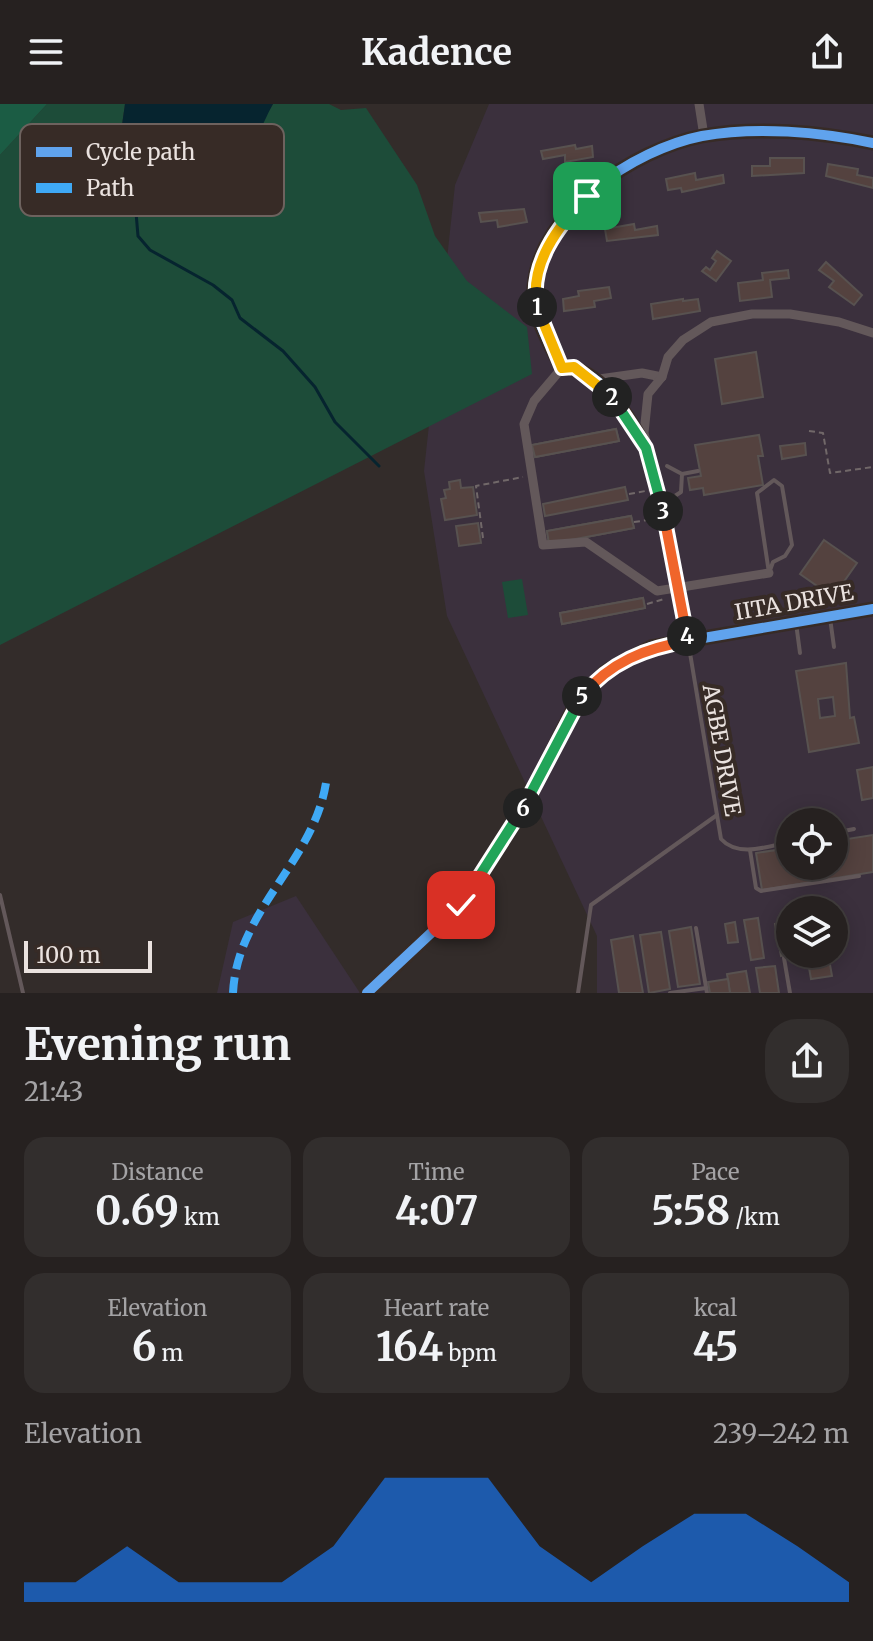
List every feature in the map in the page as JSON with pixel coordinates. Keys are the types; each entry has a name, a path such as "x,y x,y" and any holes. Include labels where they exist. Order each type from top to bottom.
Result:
{"street":[{"path":"699,104 704,136"},
{"path":"562,368 539,319 534,288 544,256 562,221 625,164 704,136 777,132 873,143"},
{"path":"688,641 662,504 646,448 648,394 662,377 668,357 683,340 711,322 728,317 790,314 839,322 873,333"},
{"path":"646,448 626,414 592,380 574,367 562,368 534,401 524,424 543,545 586,542 657,591 769,573"},
{"path":"592,380 642,373 662,377"},
{"name":"IITA DRIVE","path":"367,993 461,905 527,802 576,703 606,671 651,647 873,609"}],"lane":[{"path":"667,466 682,474 698,471"},
{"path":"662,504 678,497 682,474"},
{"path":"774,480 782,486 792,545 785,556 773,562 769,573 757,493 774,480"},
{"path":"830,616 834,647"},
{"path":"795,621 800,653"},
{"name":"AGBE DRIVE","path":"688,641 721,839 727,846 750,850"},
{"path":"578,993 591,905 717,815"},
{"path":"848,830 854,829"},
{"path":"776,845 750,850 756,888 761,891 859,876"},
{"path":"0,895 23,993"},
{"path":"670,993 706,990 696,928"},
{"path":"786,968 790,993"}],"path":[{"path":"809,431 823,433 830,473 873,467"},
{"path":"483,538 476,486 532,476"},
{"path":"629,494 656,489"},
{"path":"634,522 664,517"}],"shaded area":[{"path":"489,104 873,104 873,993 597,993 597,936 447,616 424,471 455,185"},
{"path":"296,896 360,993 217,993 233,922"}],"green space":[{"path":"0,104 47,104 29,124 20,124 20,133 0,155"},
{"path":"47,104 125,104 122,124 29,124"},
{"path":"273,104 329,104 341,110 366,108 417,185 435,236 467,281 527,327 532,374 0,645 0,155 20,133 20,216 284,216 284,124 260,124"},
{"path":"522,579 528,615 508,618 502,582"}],"water":[{"path":"125,104 273,104 263,124 122,124"}],"building":[{"path":"575,145 576,149 592,146 593,157 565,162 565,155 543,159 541,151"},
{"path":"770,158 804,158 804,173 752,176 752,166 770,166"},
{"path":"828,164 858,169 857,175 873,178 873,188 826,176"},
{"path":"695,173 696,180 723,175 724,183 682,192 681,188 668,190 666,179"},
{"path":"524,209 527,222 498,227 497,220 481,222 479,213"},
{"path":"634,224 635,230 657,226 658,235 607,241 605,229"},
{"path":"717,251 731,261 716,281 702,271 706,267 710,270 716,261 712,258"},
{"path":"826,262 862,295 854,305 829,287 834,281 819,270"},
{"path":"788,270 789,278 770,280 772,297 740,301 738,283 763,280 762,273"},
{"path":"609,287 611,298 594,301 595,307 564,311 563,299 579,296 578,291"},
{"path":"698,299 700,311 653,319 651,304"},
{"path":"756,352 763,397 722,404 715,359"},
{"path":"616,429 619,441 535,457 532,445"},
{"path":"616,429 619,441 535,457 532,445"},
{"path":"759,435 763,456 758,456 763,485 704,495 703,488 690,490 688,478 701,476 695,445"},
{"path":"805,443 806,455 782,459 780,446"},
{"path":"460,480 461,488 473,487 477,515 445,520 441,499 446,498 444,490 450,489 449,482"},
{"path":"625,487 628,500 545,516 543,504"},
{"path":"631,516 634,528 549,544 547,531"},
{"path":"631,516 634,528 549,544 547,531"},
{"path":"478,523 481,543 459,546 456,526"},
{"path":"824,540 857,563 833,597 800,574"},
{"path":"643,598 645,608 562,624 560,613"},
{"path":"643,598 645,608 562,624 560,613"},
{"path":"846,663 850,718 854,717 859,743 809,752 796,671","holes":["833,697 835,716 820,718 818,699"]},
{"path":"873,767 873,798 862,800 857,770"},
{"path":"873,835 873,872 848,876 848,839"},
{"path":"776,850 776,880 824,880 762,890 756,853"},
{"path":"758,918 764,958 751,960 744,920"},
{"path":"735,922 738,942 728,943 725,924"},
{"path":"691,927 700,984 678,987 669,931"},
{"path":"661,932 670,989 649,993 640,935"},
{"path":"633,936 643,993 619,993 611,940"},
{"path":"775,966 779,993 760,993 756,968"},
{"path":"809,968 831,968 832,976 811,979"},
{"path":"746,971 750,993 730,993 727,974"},
{"path":"728,979 730,993 710,993 708,982"}],"waterway":[{"path":"136,216 138,236 150,250 213,285 232,300 240,318 283,351 315,387 335,422 379,466"}],"marked path":[{"path":"233,993 247,936 307,838 326,783"}],"cycle path":[{"path":"646,448 622,409 601,385 589,375 562,368 543,329 536,308 534,287 540,260 553,234 595,188 621,170 676,143 744,131 810,133 873,143"},
{"path":"367,993 461,905 527,802 576,703 606,671 651,647 873,609"}],"route":[{"path":"461,905 527,802 576,703 606,671 627,659 651,647 688,641 662,504 646,448 626,414 606,390 574,367 562,368 539,319 534,288 544,256 562,221 587,196"}]}
